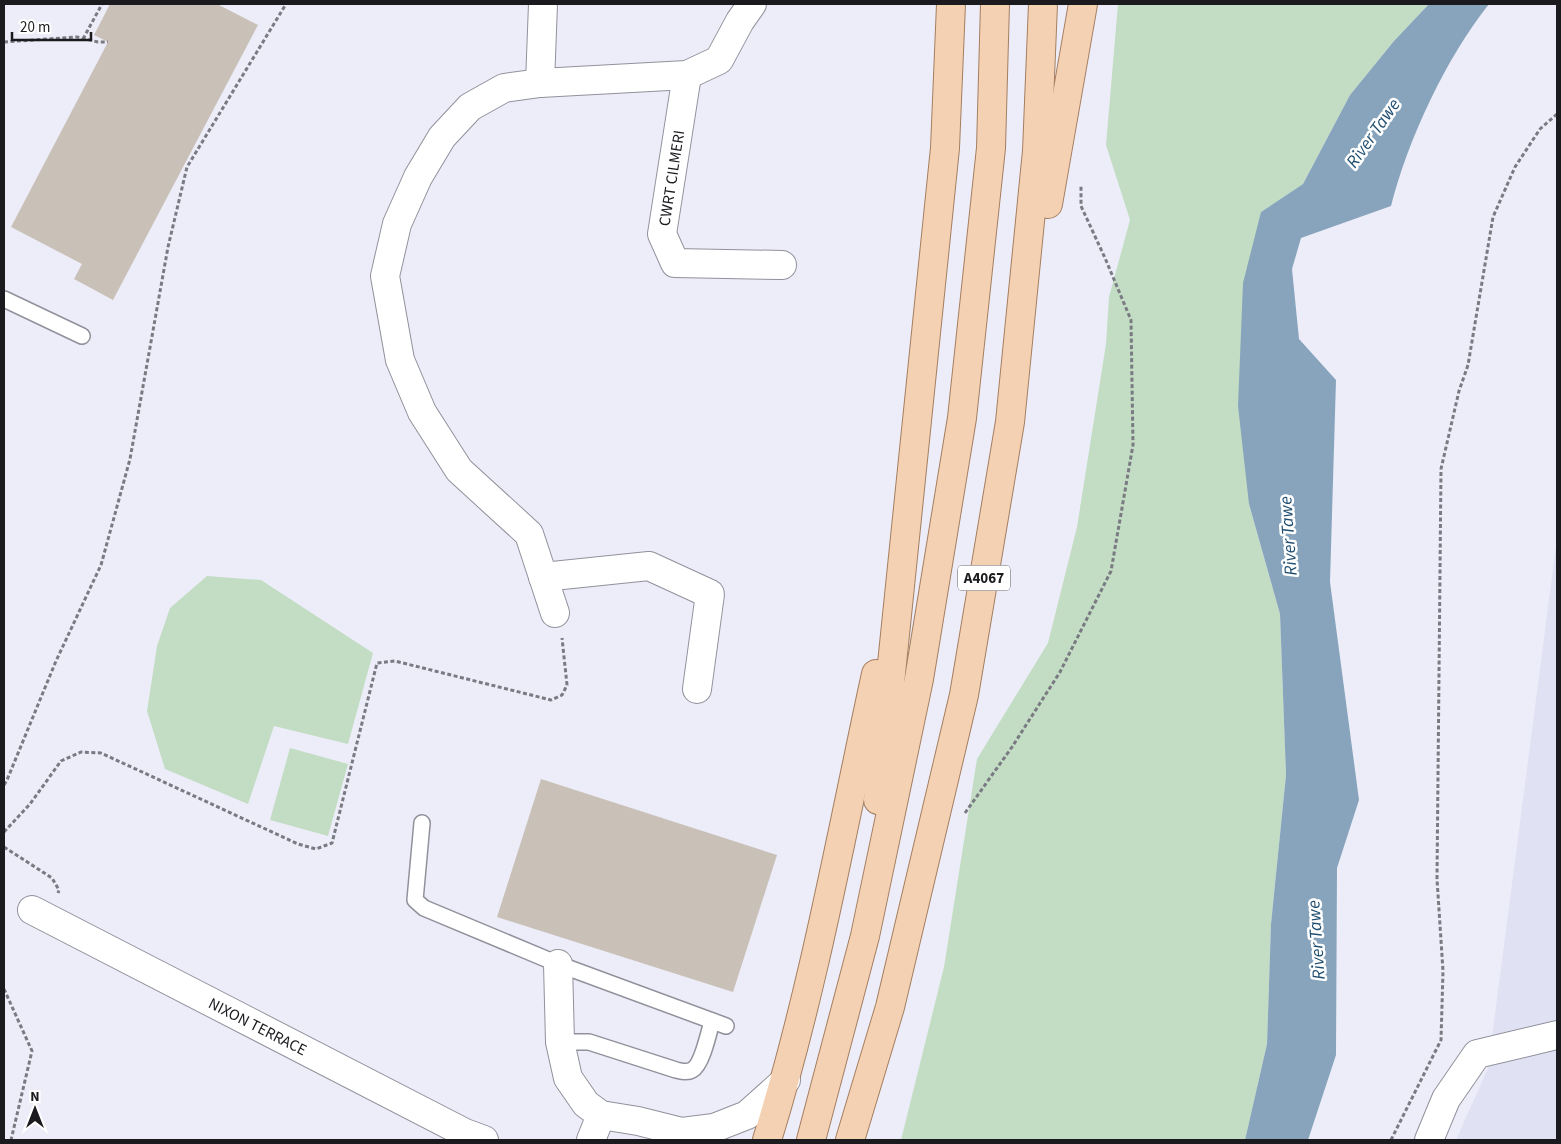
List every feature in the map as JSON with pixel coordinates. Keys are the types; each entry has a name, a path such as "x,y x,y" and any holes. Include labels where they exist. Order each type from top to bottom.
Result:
{"main road":[{"path":"865,936 903,546 945,148 951,4"},
{"name":"A4067","path":"811,1140 865,936 920,679 962,418 991,148 995,4"},
{"name":"A4067","path":"855,1132 890,1007 964,695 1010,422 1037,151 1043,4"},
{"path":"1010,422 1083,4"},
{"path":"767,1140 786,1080 816,952 903,546"}],"street":[{"path":"540,83 543,4"},
{"path":"555,613 529,534 458,470 422,412 400,360 385,276 397,224 418,177 442,137 470,107 504,88 540,83 687,74 720,60 740,20 752,4"},
{"name":"CWRT CILMERI","path":"687,74 662,234 676,263 782,265"},
{"path":"544,577 649,566 710,594 697,689"},
{"name":"NIXON TERRACE","path":"42,914 465,1133 484,1140"},
{"path":"558,964 560,1042 568,1078 586,1104 601,1115 638,1121 687,1136 747,1115 786,1080"},
{"path":"1429,1140 1446,1099 1477,1054 1557,1035"},
{"path":"591,1140 601,1115"}],"lane":[{"path":"4,299 82,336"},
{"path":"422,823 415,900 418,904 432,912 558,964 719,1024 698,1065 692,1071 685,1072 589,1042 560,1042"}],"path":[{"path":"83,39 102,4"},
{"path":"4,785 56,661 100,565 130,459 168,247 187,167 286,4"},
{"path":"4,42 76,37 98,42 108,42"},
{"path":"1391,1140 1441,1040 1443,971 1437,879 1441,469 1459,391 1468,365 1493,217 1515,167 1540,129 1557,114"},
{"path":"963,815 1012,747 1060,672 1111,571 1133,445 1131,320 1081,206 1081,178"},
{"path":"4,832 30,804 61,760 81,752 100,754 298,844 316,849 332,843 377,663 395,661 551,700 562,696 567,685 563,641 555,613"},
{"path":"4,847 52,878 59,890 42,914"},
{"path":"4,989 32,1051 11,1140"}],"shaded area":[{"path":"1557,538 1557,1140 1456,1140 1488,1068"}],"green space":[{"path":"1118,4 1429,4 1394,41 1350,95 1303,184 1261,212 1249,504 1280,614 1286,775 1271,924 1267,1044 1245,1140 901,1140 944,967 977,759 1048,643 1077,527 1106,344 1109,297 1130,220 1106,145"},
{"path":"207,576 261,580 373,653 348,744 274,726 248,804 165,769 147,711 157,646 170,608"},
{"path":"290,748 348,764 328,836 270,820"}],"water":[{"name":"River Tawe","path":"1429,4 1489,4 1458,49 1430,100 1407,154 1391,206 1301,238 1292,269 1299,339 1336,380 1330,582 1359,800 1337,868 1336,1055 1308,1140 1245,1140 1267,1044 1271,924 1286,775 1280,614 1249,504 1238,406 1243,283 1261,212 1303,184 1350,95 1394,41"}],"building":[{"path":"110,4 217,4 258,25 113,300 74,279 82,264 11,227 108,42 94,35"},
{"path":"541,779 777,855 733,992 497,917"}]}
